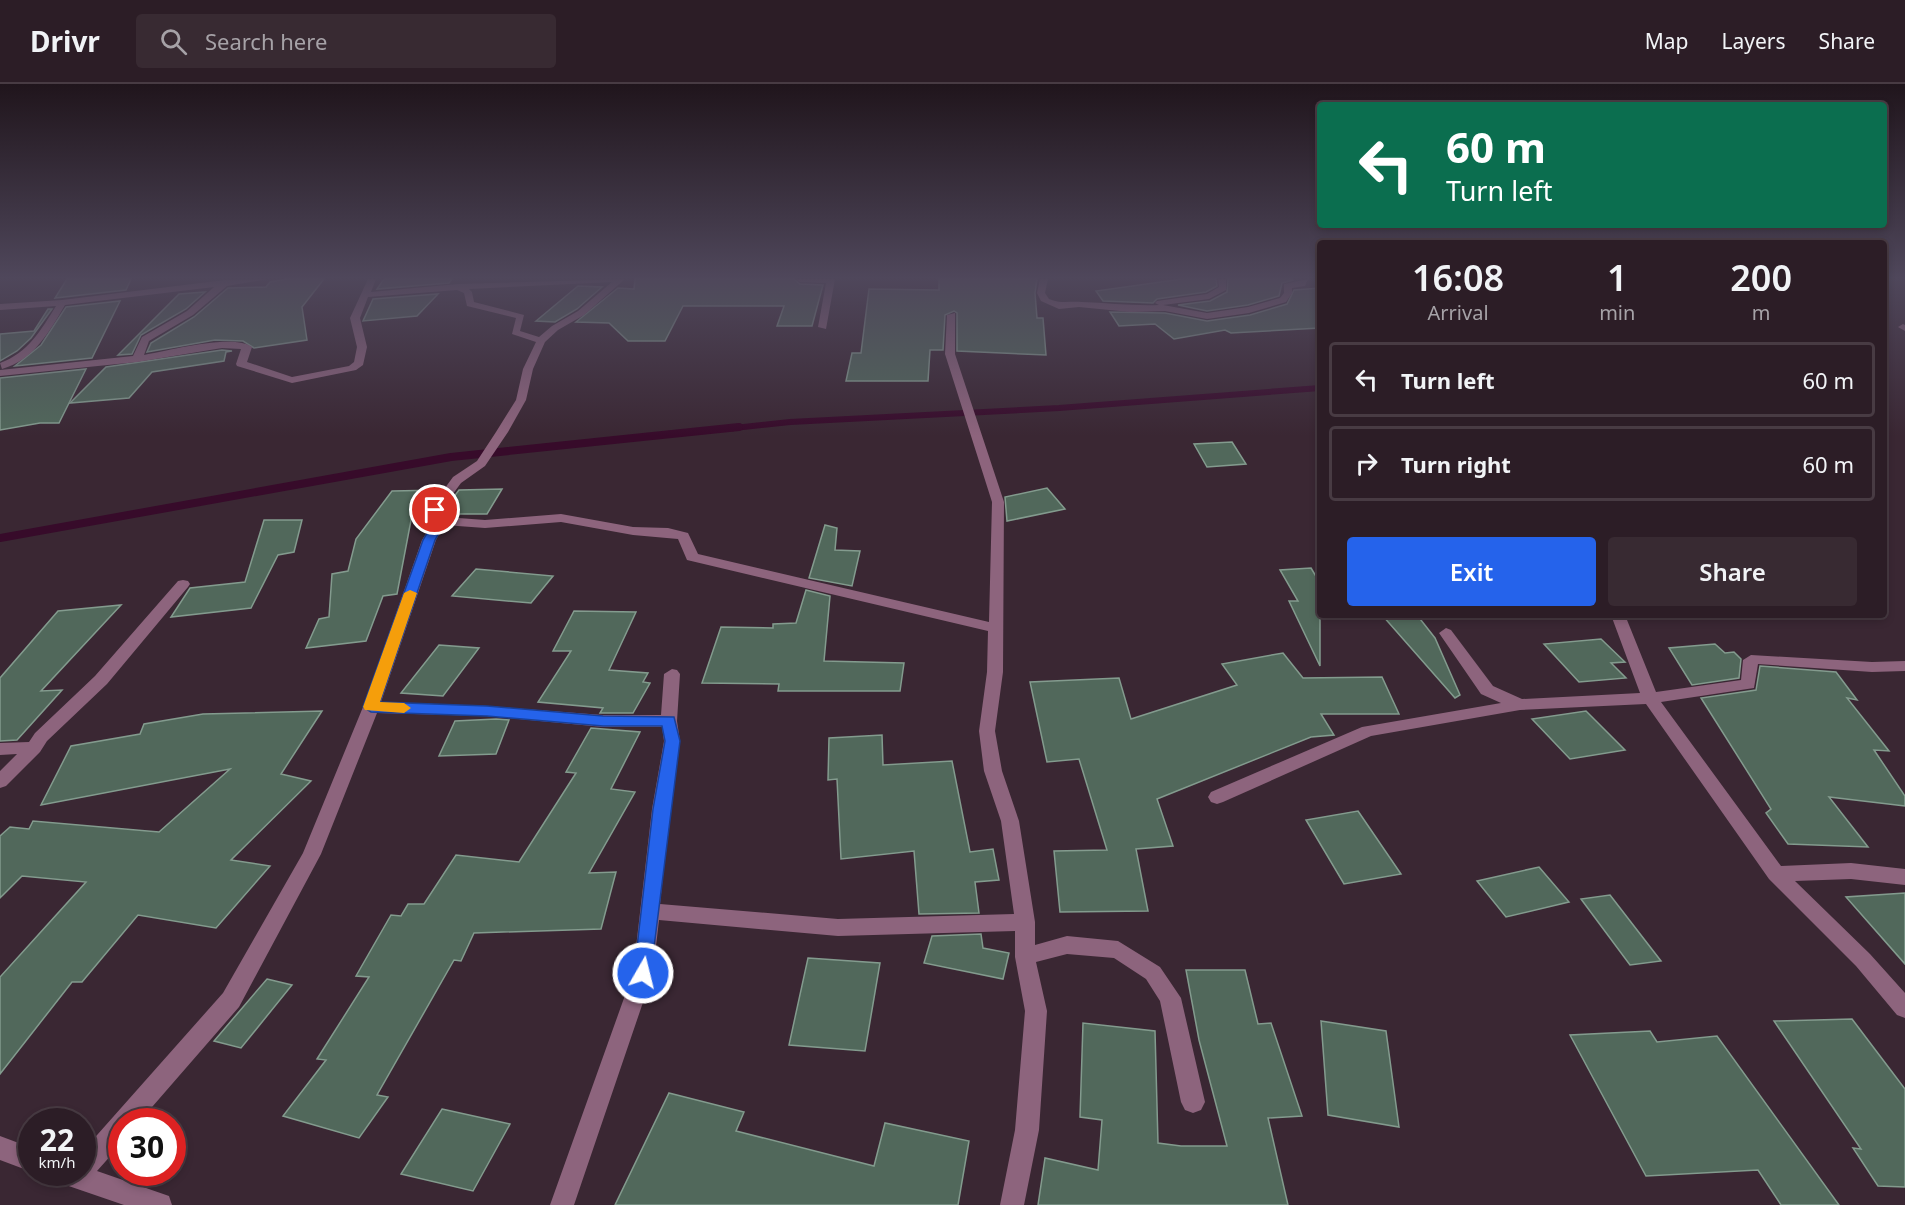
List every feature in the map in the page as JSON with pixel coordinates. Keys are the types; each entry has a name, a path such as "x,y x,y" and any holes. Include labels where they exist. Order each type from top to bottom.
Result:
{"street":[{"path":"0,366 21,360 44,331"},
{"path":"137,360 145,339 158,331"},
{"path":"0,373 137,360 222,345 247,347 241,364 292,380 352,368 359,363 362,347 358,331"},
{"path":"515,331 541,341"},
{"path":"440,521 435,510 457,480 481,463 521,400 528,369 541,341 551,331"},
{"path":"951,331 950,354 998,502 995,672 987,731 993,771 1010,820 1025,922 1025,957 1036,1011 1027,1130 1012,1205"},
{"path":"440,521 485,524 561,518 633,531 668,532 683,536 692,556 710,562 996,628"},
{"path":"136,1108 231,1000 312,854 371,707 429,540 440,521"},
{"path":"0,782 34,748 41,737 101,680 183,584"},
{"path":"1619,618 1650,698 1776,874 1863,960 1905,1008"},
{"path":"1446,633 1487,690 1520,705"},
{"path":"1217,797 1368,731 1520,705 1650,698 1748,684 1751,660 1872,667 1905,666"},
{"path":"562,1205 643,973 652,912 661,809 672,741 669,721 672,674"},
{"path":"371,707 487,711 603,721 669,721"},
{"path":"0,749 34,748"},
{"path":"1776,874 1851,871 1905,877"},
{"path":"652,912 697,912 809,926 867,929 1025,922"},
{"path":"1025,957 1067,945 1118,950 1153,973 1170,998 1193,1102"},
{"path":"96,1152 108,1140"},
{"path":"0,1148 18,1155"},
{"path":"96,1181 160,1205"}],"building":[{"path":"36,331 17,351 0,361 0,334"},
{"path":"50,331 105,331 92,358 15,366 41,345"},
{"path":"142,331 147,331 141,335 132,354 118,355"},
{"path":"170,331 306,331 307,340 254,348 243,341 215,340 147,352 151,343"},
{"path":"618,331 670,331 665,341 628,341"},
{"path":"864,331 944,331 943,350 930,350 928,381 846,381 852,353 861,353"},
{"path":"957,331 1044,331 1046,355 957,351"},
{"path":"1164,331 1218,331 1174,339"},
{"path":"1228,331 1261,331 1231,333"},
{"path":"222,350 232,351 226,352 224,361 152,372 129,398 70,403 106,367"},
{"path":"86,369 59,423 40,423 0,430 0,378"},
{"path":"1232,442 1246,464 1207,467 1194,444"},
{"path":"1047,488 1065,509 1007,521 1005,497"},
{"path":"502,489 487,514 446,514 444,510 459,490"},
{"path":"441,490 427,509 429,514 412,515 397,594 383,596 366,641 306,648 319,619 329,617 332,574 348,571 356,539 392,491"},
{"path":"264,520 302,520 294,552 278,555 251,608 171,617 190,588 245,582"},
{"path":"825,525 837,528 835,550 860,551 852,586 809,578"},
{"path":"1311,568 1317,578 1320,666 1289,601 1298,601 1280,570"},
{"path":"476,569 553,576 531,603 452,596"},
{"path":"806,590 830,596 824,661 904,663 900,691 778,691 779,684 702,683 721,627 773,628 773,624 796,623"},
{"path":"121,605 41,691 62,690 17,740 0,741 0,678 58,611"},
{"path":"574,611 636,612 609,670 648,673 643,682 650,683 633,713 600,713 603,708 538,702 571,651 553,651"},
{"path":"1385,618 1419,618 1435,638 1460,695 1455,698"},
{"path":"1601,639 1625,662 1611,663 1626,678 1579,682 1544,644"},
{"path":"1715,644 1725,653 1734,652 1741,659 1739,678 1692,685 1669,648"},
{"path":"439,645 479,648 443,696 401,693"},
{"path":"1283,653 1303,678 1382,677 1399,714 1321,714 1334,735 1311,737 1157,799 1173,846 1136,849 1148,911 1060,912 1054,851 1107,850 1079,759 1047,762 1030,682 1119,678 1131,719 1237,685 1222,664"},
{"path":"1760,666 1836,672 1857,700 1847,698 1889,751 1874,750 1905,796 1905,806 1829,797 1868,847 1788,844 1766,813 1771,809 1701,698 1756,690"},
{"path":"322,711 281,774 311,781 231,860 270,866 216,928 138,915 82,982 72,982 0,1074 0,977 86,882 22,876 0,898 0,836 10,827 29,829 33,821 159,832 230,769 41,805 71,746 140,734 144,724 203,714"},
{"path":"1586,711 1625,750 1570,759 1532,719"},
{"path":"509,720 496,754 439,756 455,721"},
{"path":"591,728 640,732 611,789 635,792 589,873 616,872 601,929 474,933 461,961 454,960 377,1095 388,1097 359,1138 283,1116 326,1060 317,1059 369,977 356,976 391,915 401,916 408,904 424,904 456,855 519,862 576,773 566,772"},
{"path":"882,735 883,765 952,761 970,852 993,849 999,880 975,882 979,913 919,914 914,851 841,859 837,779 828,780 829,738"},
{"path":"1358,811 1401,874 1344,884 1306,820"},
{"path":"1539,867 1569,902 1506,917 1477,881"},
{"path":"1905,893 1905,964 1846,897"},
{"path":"1610,895 1661,961 1630,965 1581,899"},
{"path":"981,934 983,948 1009,953 1003,979 924,963 932,936"},
{"path":"808,958 880,963 865,1051 789,1045"},
{"path":"1186,970 1245,970 1258,1024 1271,1023 1302,1116 1268,1118 1288,1205 1038,1205 1045,1158 1098,1170 1102,1120 1080,1117 1083,1023 1155,1031 1158,1143 1181,1146 1227,1146 1199,1040"},
{"path":"267,979 292,985 241,1048 214,1041"},
{"path":"1852,1019 1905,1089 1905,1187 1878,1186 1853,1148 1861,1149 1774,1021"},
{"path":"1321,1021 1386,1031 1399,1127 1328,1115"},
{"path":"1650,1031 1657,1042 1717,1036 1839,1205 1781,1205 1758,1170 1646,1176 1570,1035"},
{"path":"669,1093 744,1112 736,1131 874,1166 885,1123 969,1141 958,1205 615,1205"},
{"path":"442,1109 510,1124 473,1191 401,1174"}],"waterway":[{"path":"725,429 790,422 1059,408 1317,388"},
{"path":"0,538 451,457 739,427"}],"slow traffic":[{"path":"404,708 371,707 410,593"}],"route":[{"path":"435,510 440,521 429,540 371,707 487,711 603,721 669,721 672,741 661,809 652,912 643,973"}]}
